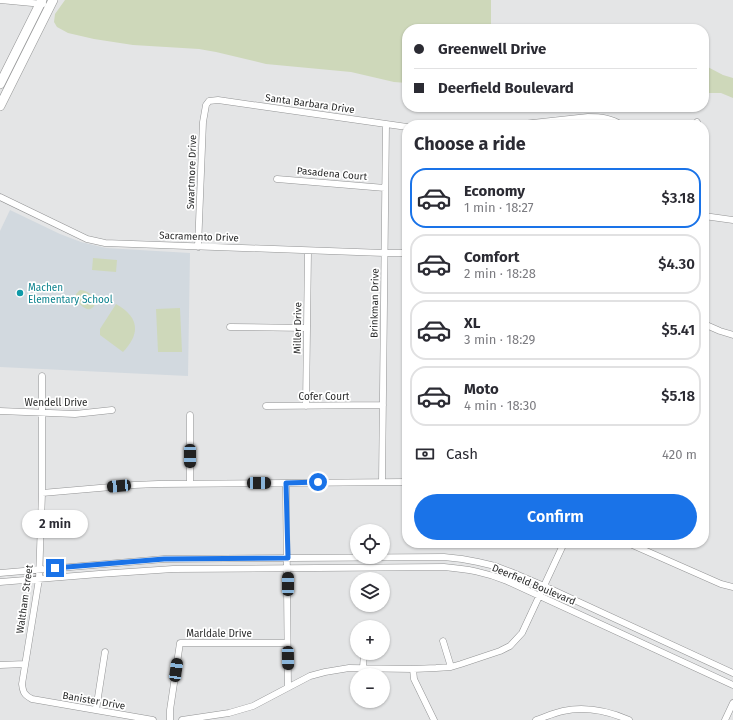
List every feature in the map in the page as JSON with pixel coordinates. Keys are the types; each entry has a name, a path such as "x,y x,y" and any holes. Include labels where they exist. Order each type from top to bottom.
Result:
{"main road":[{"path":"0,84 41,2"},
{"path":"0,106 52,3"}],"street":[{"path":"0,0 52,3"},
{"name":"Santa Barbara Drive","path":"209,100 213,99 402,126"},
{"name":"Swartmore Drive","path":"198,246 203,122 206,105 209,100"},
{"path":"565,120 588,117 608,118 612,120"},
{"name":"Brinkman Drive","path":"382,482 386,124"},
{"name":"Pasadena Court","path":"277,179 385,188"},
{"name":"Sacramento Drive","path":"0,197 87,238 105,243 402,253"},
{"path":"709,217 733,220"},
{"name":"Miller Drive","path":"306,406 308,250"},
{"path":"709,326 733,335"},
{"path":"230,327 307,328"},
{"name":"Waltham Street","path":"32,699 26,696 22,684 40,569 42,493 42,376"},
{"name":"Cofer Court","path":"266,406 383,405"},
{"name":"Wendell Drive","path":"0,411 75,414 112,410"},
{"path":"190,415 190,483"},
{"path":"42,493 134,485 190,483 402,482"},
{"path":"286,483 288,558 288,687"},
{"path":"390,669 451,667 500,651 510,646 522,633 562,548"},
{"path":"639,548 720,584 733,587"},
{"name":"Deerfield Boulevard","path":"0,573 164,559 444,557 462,559 495,566 544,586 733,673"},
{"name":"Deerfield Boulevard","path":"0,582 149,570 199,568 461,568 493,576 733,686"},
{"path":"443,641 451,667"},
{"name":"Marldale Drive","path":"170,720 170,710 180,644 288,643"},
{"path":"96,710 105,652"},
{"path":"363,668 364,660"},
{"path":"0,664 25,664"},
{"path":"182,720 242,710 253,706 310,676 350,668"},
{"path":"413,669 414,679 434,720"},
{"name":"Banister Drive","path":"32,699 153,720"},
{"path":"725,720 733,703"},
{"path":"536,720 562,711 583,709 607,712 630,720"}],"shaded area":[{"path":"10,210 60,234 81,242 106,248 190,253 188,376 0,367 0,231"}],"green space":[{"path":"65,0 491,0 491,24 402,24 402,83 351,72 266,64 199,49 133,45 94,39 68,33 57,27 54,22 55,14"},
{"path":"709,68 723,75 733,78 733,98 721,93 709,93"},
{"path":"93,258 117,260 116,272 92,270"},
{"path":"80,290 89,293 95,298 96,302 92,308 85,308 76,300 76,294"},
{"path":"116,304 129,314 135,326 133,338 123,352 100,335 100,329"},
{"path":"180,308 182,352 158,352 156,309"}],"place":[{"name":"Machen Elementary School","path":"20,293"}],"route":[{"path":"55,568 164,559 288,558 286,483 318,482"}]}
